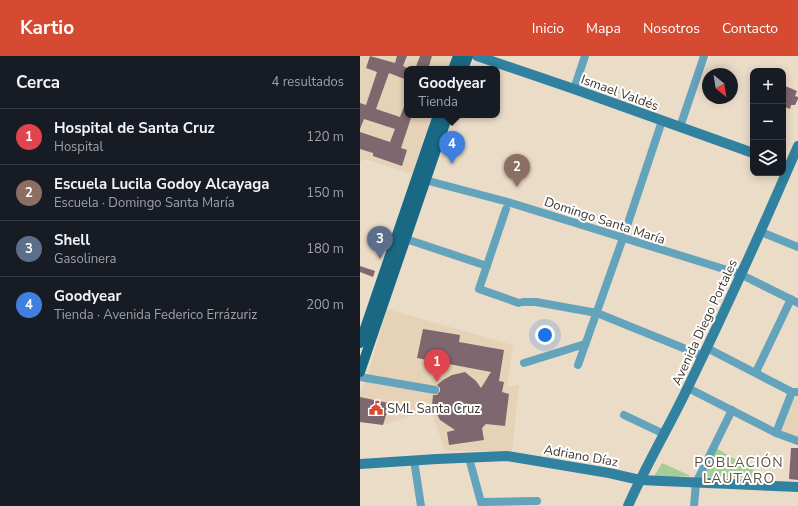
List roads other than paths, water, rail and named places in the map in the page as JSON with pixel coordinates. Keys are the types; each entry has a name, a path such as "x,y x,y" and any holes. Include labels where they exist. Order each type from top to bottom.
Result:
{"main road":[{"path":"454,66 458,56"},
{"path":"464,66 468,56"},
{"name":"Ismael Valdés","path":"477,56 750,152"},
{"path":"360,372 401,238 421,179 437,118"},
{"path":"421,179 447,118"},
{"name":"Avenida Diego Portales","path":"628,506 705,352 740,274 761,232 798,146"},
{"path":"360,343 401,238"},
{"name":"Adriano Díaz","path":"360,464 507,456 609,473 640,480 798,488"}],"street":[{"path":"574,89 585,56"},
{"path":"680,127 704,56"},
{"path":"578,365 623,238 662,121"},
{"name":"Domingo Santa María","path":"421,179 508,202 740,274 794,301"},
{"path":"506,209 479,290 521,302 536,302 597,313 756,372 795,392 776,433"},
{"path":"761,232 798,247"},
{"path":"401,238 487,266"},
{"path":"756,372 794,301"},
{"path":"524,362 585,344"},
{"path":"360,376 435,390"},
{"path":"688,388 776,433 798,441"},
{"path":"694,506 696,482 732,410"},
{"path":"624,415 664,434"},
{"path":"469,458 482,504 537,501"},
{"path":"414,460 421,506"}],"place":[{"name":"Goodyear","path":"452,164"},
{"name":"Escuela Lucila Godoy Alcayaga","path":"517,187"},
{"name":"Shell","path":"380,259"},
{"name":"Hospital de Santa Cruz","path":"437,382"},
{"name":"SML Santa Cruz","path":"376,408"}],"district":[{"name":"POBLACIÓN LAUTARO","path":"739,470"}]}
